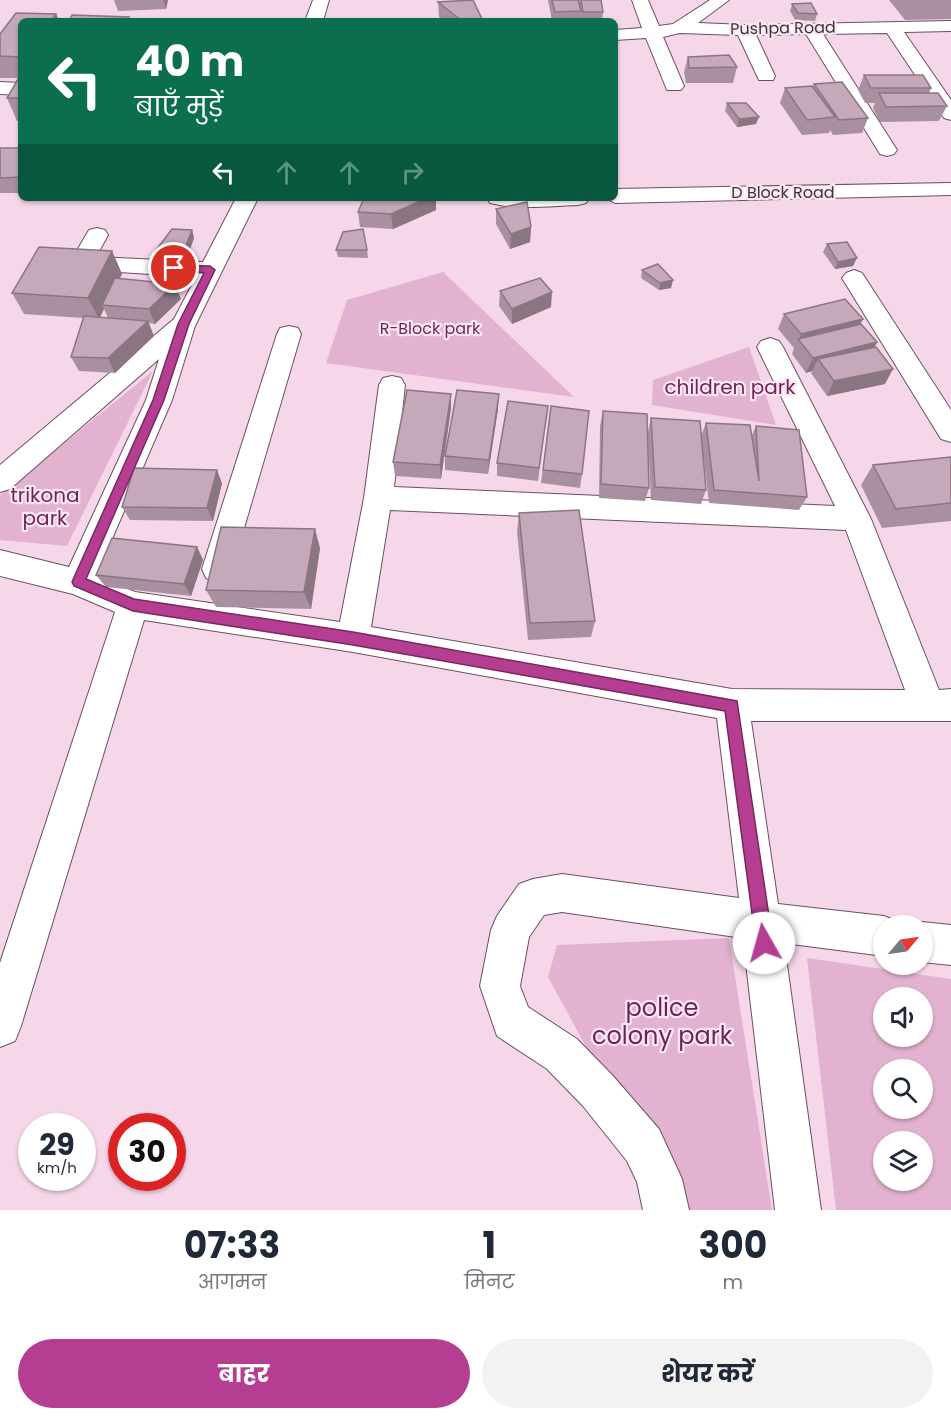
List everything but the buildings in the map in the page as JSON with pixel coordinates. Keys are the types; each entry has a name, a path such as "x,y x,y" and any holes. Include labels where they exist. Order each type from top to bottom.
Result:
{"street":[{"path":"315,18 321,0"},
{"path":"640,0 674,86"},
{"path":"679,28 721,0"},
{"name":"Pushpa Road","path":"618,35 679,28 745,30 951,26"},
{"path":"892,27 951,114"},
{"path":"811,28 887,150"},
{"path":"745,30 766,76"},
{"path":"0,88 18,89"},
{"name":"D Block Road","path":"618,196 717,192 802,194 951,189"},
{"path":"78,582 159,400 184,324 245,201"},
{"path":"97,235 81,264 210,270"},
{"path":"854,278 951,432"},
{"path":"0,481 184,324"},
{"path":"203,615 289,334"},
{"path":"0,563 78,582 133,605 353,639 732,705 819,707 940,705 856,519 770,347"},
{"path":"353,639 378,498 392,385"},
{"path":"378,498 856,519"},
{"path":"0,1026 133,605"},
{"path":"732,705 798,1210"},
{"path":"666,1210 659,1179 643,1145 598,1091 562,1054 512,1022 500,986 511,930 533,898 562,893 873,935"},
{"path":"933,943 951,945"}],"green space":[{"name":"R-Block park","path":"443,272 574,397 326,363 347,300"},
{"name":"children park","path":"749,347 776,425 652,405 653,380"},
{"name":"trikona park","path":"153,371 67,546 0,540 0,495"},
{"name":"police colony park","path":"729,938 772,1210 679,1210 548,977 557,945"},
{"path":"807,958 873,968 873,975 924,975 951,979 951,1210 836,1210"}],"route":[{"path":"174,268 210,270 184,324 159,400 78,582 133,605 353,639 732,705 764,943"}]}
